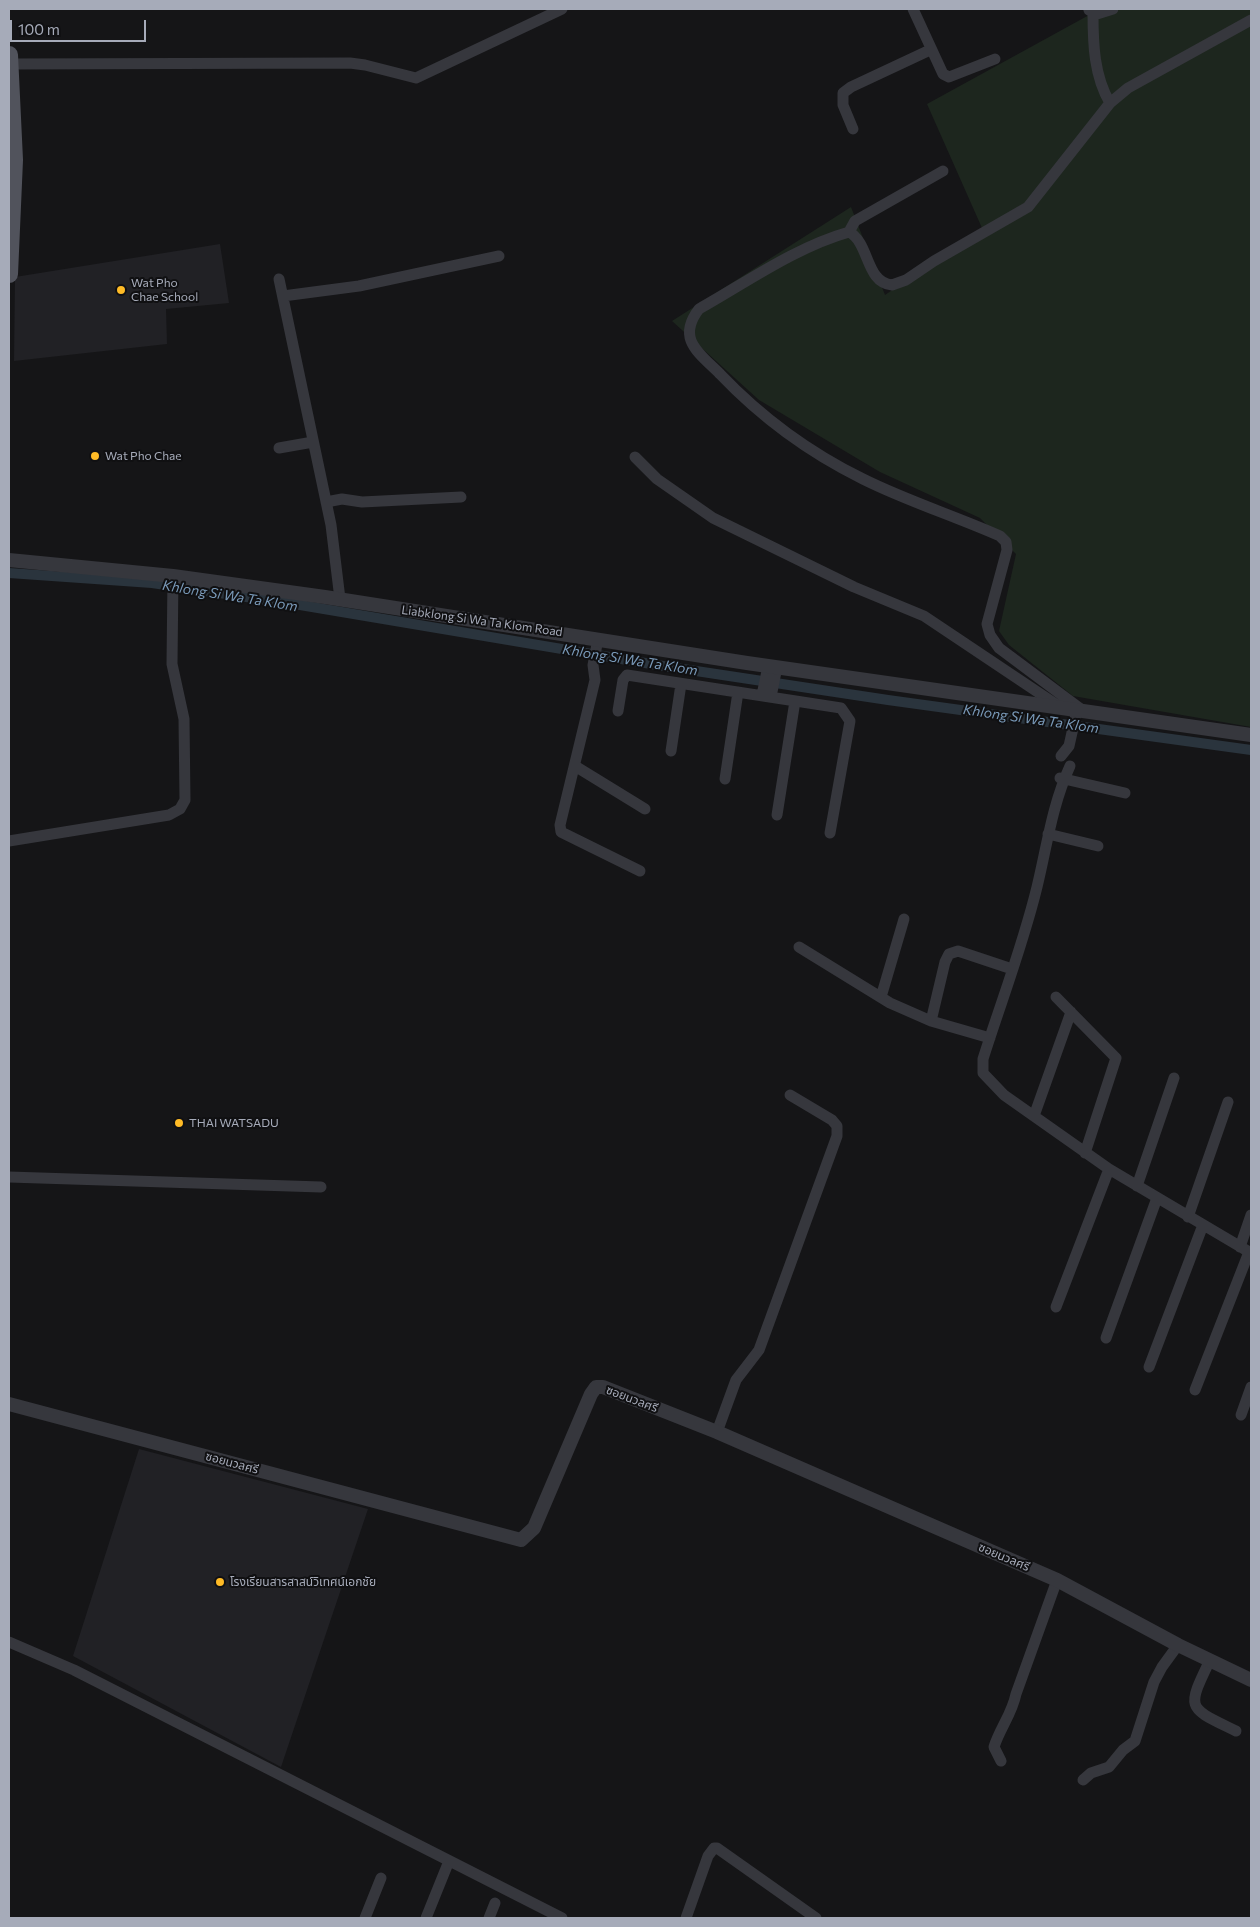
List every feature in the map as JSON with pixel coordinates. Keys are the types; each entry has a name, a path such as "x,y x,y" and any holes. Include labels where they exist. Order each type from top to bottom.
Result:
{"main road":[{"path":"9,59 14,160 9,274"}],"street":[{"path":"9,59 350,63 416,78 562,9"},
{"path":"913,9 942,74 950,77 995,59"},
{"path":"1110,103 1103,92 1097,71 1091,12 1097,14 1113,9"},
{"path":"849,232 856,236 876,277 892,285 906,280 934,261 1028,207 1110,103 1128,88 1251,20"},
{"path":"853,129 843,105 843,93 859,82 930,50"},
{"path":"943,171 856,221 849,232 813,246 699,309 691,320 688,330 690,340 735,390 792,437 826,459 865,480 1000,536 1006,542 1008,550 988,624 990,635 999,648 1079,710 1048,834 1037,888 983,1059 983,1073 1004,1095 1109,1169 1247,1251"},
{"path":"283,296 359,286 499,256"},
{"path":"279,279 326,502 340,599"},
{"path":"279,448 314,442"},
{"path":"635,458 657,479 712,518 775,551 924,616 1062,707"},
{"path":"326,502 342,499 362,502 461,497"},
{"name":"Liabklong Si Wa Ta Klom Road","path":"9,560 340,599 597,644 772,670 1062,707 1251,735"},
{"path":"9,841 169,815 180,809 185,800 184,719 172,664 173,579"},
{"path":"597,644 593,665 595,680 560,825 561,832 640,871"},
{"path":"767,691 772,670"},
{"path":"618,711 623,680 627,675 738,692 767,691 795,701 841,708 850,721 830,833"},
{"path":"671,751 681,684"},
{"path":"725,779 738,692"},
{"path":"777,815 795,701"},
{"path":"575,766 645,809"},
{"path":"1062,781 1125,792"},
{"path":"1048,834 1098,846"},
{"path":"881,997 904,919"},
{"path":"799,947 881,997 931,1021 990,1038"},
{"path":"931,1021 946,962 950,954 958,952 1012,969"},
{"path":"1056,997 1116,1058 1086,1152"},
{"path":"1034,1116 1071,1012"},
{"path":"1137,1186 1174,1078"},
{"path":"717,1432 736,1380 759,1350 837,1136 837,1126 832,1120 790,1095"},
{"path":"1188,1217 1228,1102"},
{"path":"1056,1307 1109,1169"},
{"path":"9,1176 321,1187"},
{"path":"1106,1338 1157,1198"},
{"path":"1195,1390 1247,1251 1251,1214"},
{"path":"1149,1367 1203,1225"},
{"name":"ซอยนวลศรี","path":"9,1404 521,1540 534,1528 591,1394 596,1387 603,1386 717,1432 1057,1580 1178,1645 1251,1680"},
{"path":"1240,1415 1251,1387"},
{"path":"1000,1761 994,1747 1003,1723 1013,1707 1057,1580"},
{"path":"9,1642 74,1670 562,1918"},
{"path":"1083,1780 1091,1773 1109,1767 1122,1750 1135,1741 1154,1682 1178,1645"},
{"path":"1210,1660 1195,1692 1196,1708 1205,1716 1236,1731"},
{"path":"686,1918 708,1856 714,1848 717,1848 816,1918"},
{"path":"426,1918 449,1861"},
{"path":"365,1918 381,1878"},
{"path":"488,1918 495,1902"}],"shaded area":[{"path":"1100,9 1251,9 1251,727 1073,696 1009,645 999,631 1016,554 980,518 880,472 759,400 672,321 851,207 885,295 982,228 927,104"},
{"name":"Wat Pho Chae School","path":"220,244 229,303 166,309 167,344 14,361 15,277"},
{"name":"โรงเรียนสารสาสน์วิเทศน์เอกชัย","path":"139,1449 368,1509 281,1767 73,1656"}],"waterway":[{"name":"Khlong Si Wa Ta Klom","path":"9,573 152,583 300,605 663,666 888,700 1251,750"}],"place":[{"name":"Wat Pho Chae School","path":"121,290"},
{"name":"Wat Pho Chae","path":"95,456"},
{"name":"THAI WATSADU","path":"179,1123"},
{"name":"โรงเรียนสารสาสน์วิเทศน์เอกชัย","path":"220,1582"}]}
